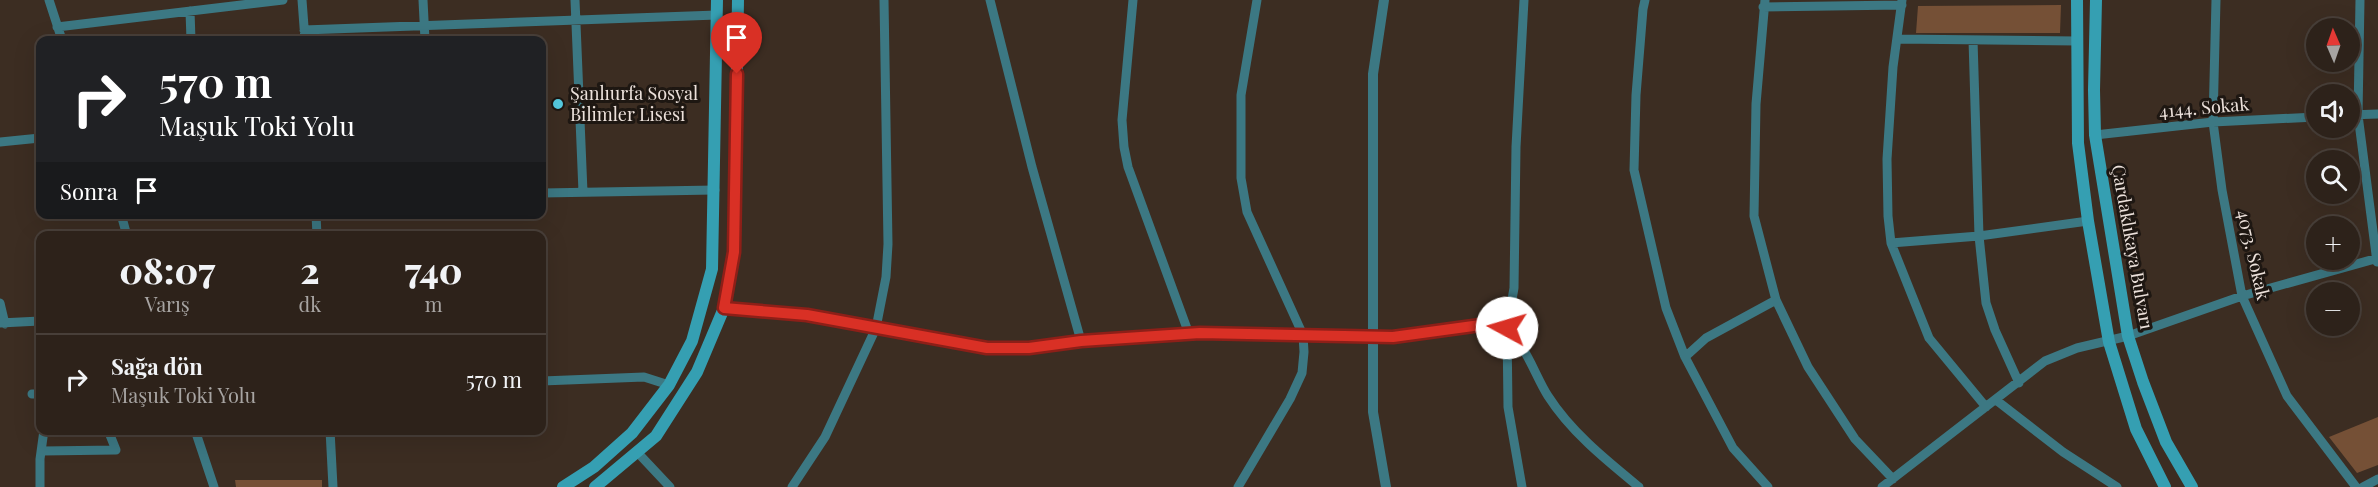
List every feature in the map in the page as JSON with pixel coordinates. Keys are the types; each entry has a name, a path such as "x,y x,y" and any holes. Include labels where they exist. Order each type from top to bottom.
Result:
{"main road":[{"path":"562,487 594,467 633,433 669,385 692,341 712,269 717,0"},
{"path":"595,487 656,436 697,372 724,308 734,252 738,0"},
{"name":"Çardaklıkaya Bulvarı","path":"2077,0 2078,143 2088,221 2109,342 2136,429 2165,487"},
{"name":"Çardaklıkaya Bulvarı","path":"2096,0 2094,90 2096,135 2128,336 2166,442 2193,487"}],"street":[{"path":"48,0 60,36"},
{"path":"57,27 283,0"},
{"path":"302,0 305,36"},
{"path":"423,0 424,36"},
{"path":"575,0 583,192"},
{"path":"792,487 825,437 876,327 886,277 888,244 884,0"},
{"path":"990,0 1032,167 1081,341"},
{"path":"1133,0 1122,120 1124,147 1128,167 1189,334"},
{"path":"1238,487 1290,399 1302,373 1305,352 1303,335 1247,212 1241,178 1241,95 1257,0"},
{"path":"1384,0 1373,74 1373,412 1386,487"},
{"path":"1522,487 1508,407 1507,328 1515,288 1516,147 1524,0"},
{"path":"1645,0 1636,95 1634,170 1666,308 1685,357 1733,448 1768,487"},
{"name":"4073. Sokak","path":"2216,0 2213,122 2222,190 2242,296 2287,396 2356,487"},
{"path":"2356,84 2360,0"},
{"path":"1893,479 1855,439 1808,367 1776,300 1754,216 1756,104 1764,4 1902,2 1887,159 1891,243 1929,338 1986,407"},
{"path":"190,11 191,36"},
{"path":"304,30 717,15"},
{"path":"1897,39 2077,40"},
{"path":"1973,40 1979,236 1986,303 1995,330 2019,382"},
{"path":"2360,115 2378,114"},
{"name":"4144. Sokak","path":"2096,135 2213,122 2306,117"},
{"path":"0,142 36,138"},
{"path":"1882,487 2045,361 2077,348 2109,342 2242,296 2377,261 2358,138"},
{"path":"546,193 715,190"},
{"path":"1891,243 1979,236 2088,221"},
{"path":"1685,357 1706,338 1776,300"},
{"path":"0,303 3,323 36,321"},
{"path":"724,308 807,315 932,340 987,348 1029,348 1081,341 1189,334 1393,337 1495,323 1507,328 1521,346 1553,404 1594,450 1639,487"},
{"path":"546,381 644,377 669,385"},
{"path":"1996,400 2062,452 2117,487"},
{"path":"40,487 44,435"},
{"path":"42,451 116,450 110,435"},
{"path":"197,435 214,487"},
{"path":"330,435 333,487"},
{"path":"638,453 670,487"},
{"path":"2363,487 2378,479"}],"shaded area":[{"path":"2061,5 2060,33 1916,33 1918,6"},
{"path":"2378,417 2378,465 2357,473 2329,437"},
{"path":"235,480 322,480 322,487 236,487"}],"place":[{"name":"Şanlıurfa Sosyal Bilimler Lisesi","path":"558,104"}],"route":[{"path":"737,74 734,252 724,308 807,315 932,340 987,348 1029,348 1081,341 1200,333 1393,337 1495,323 1507,328"}]}
